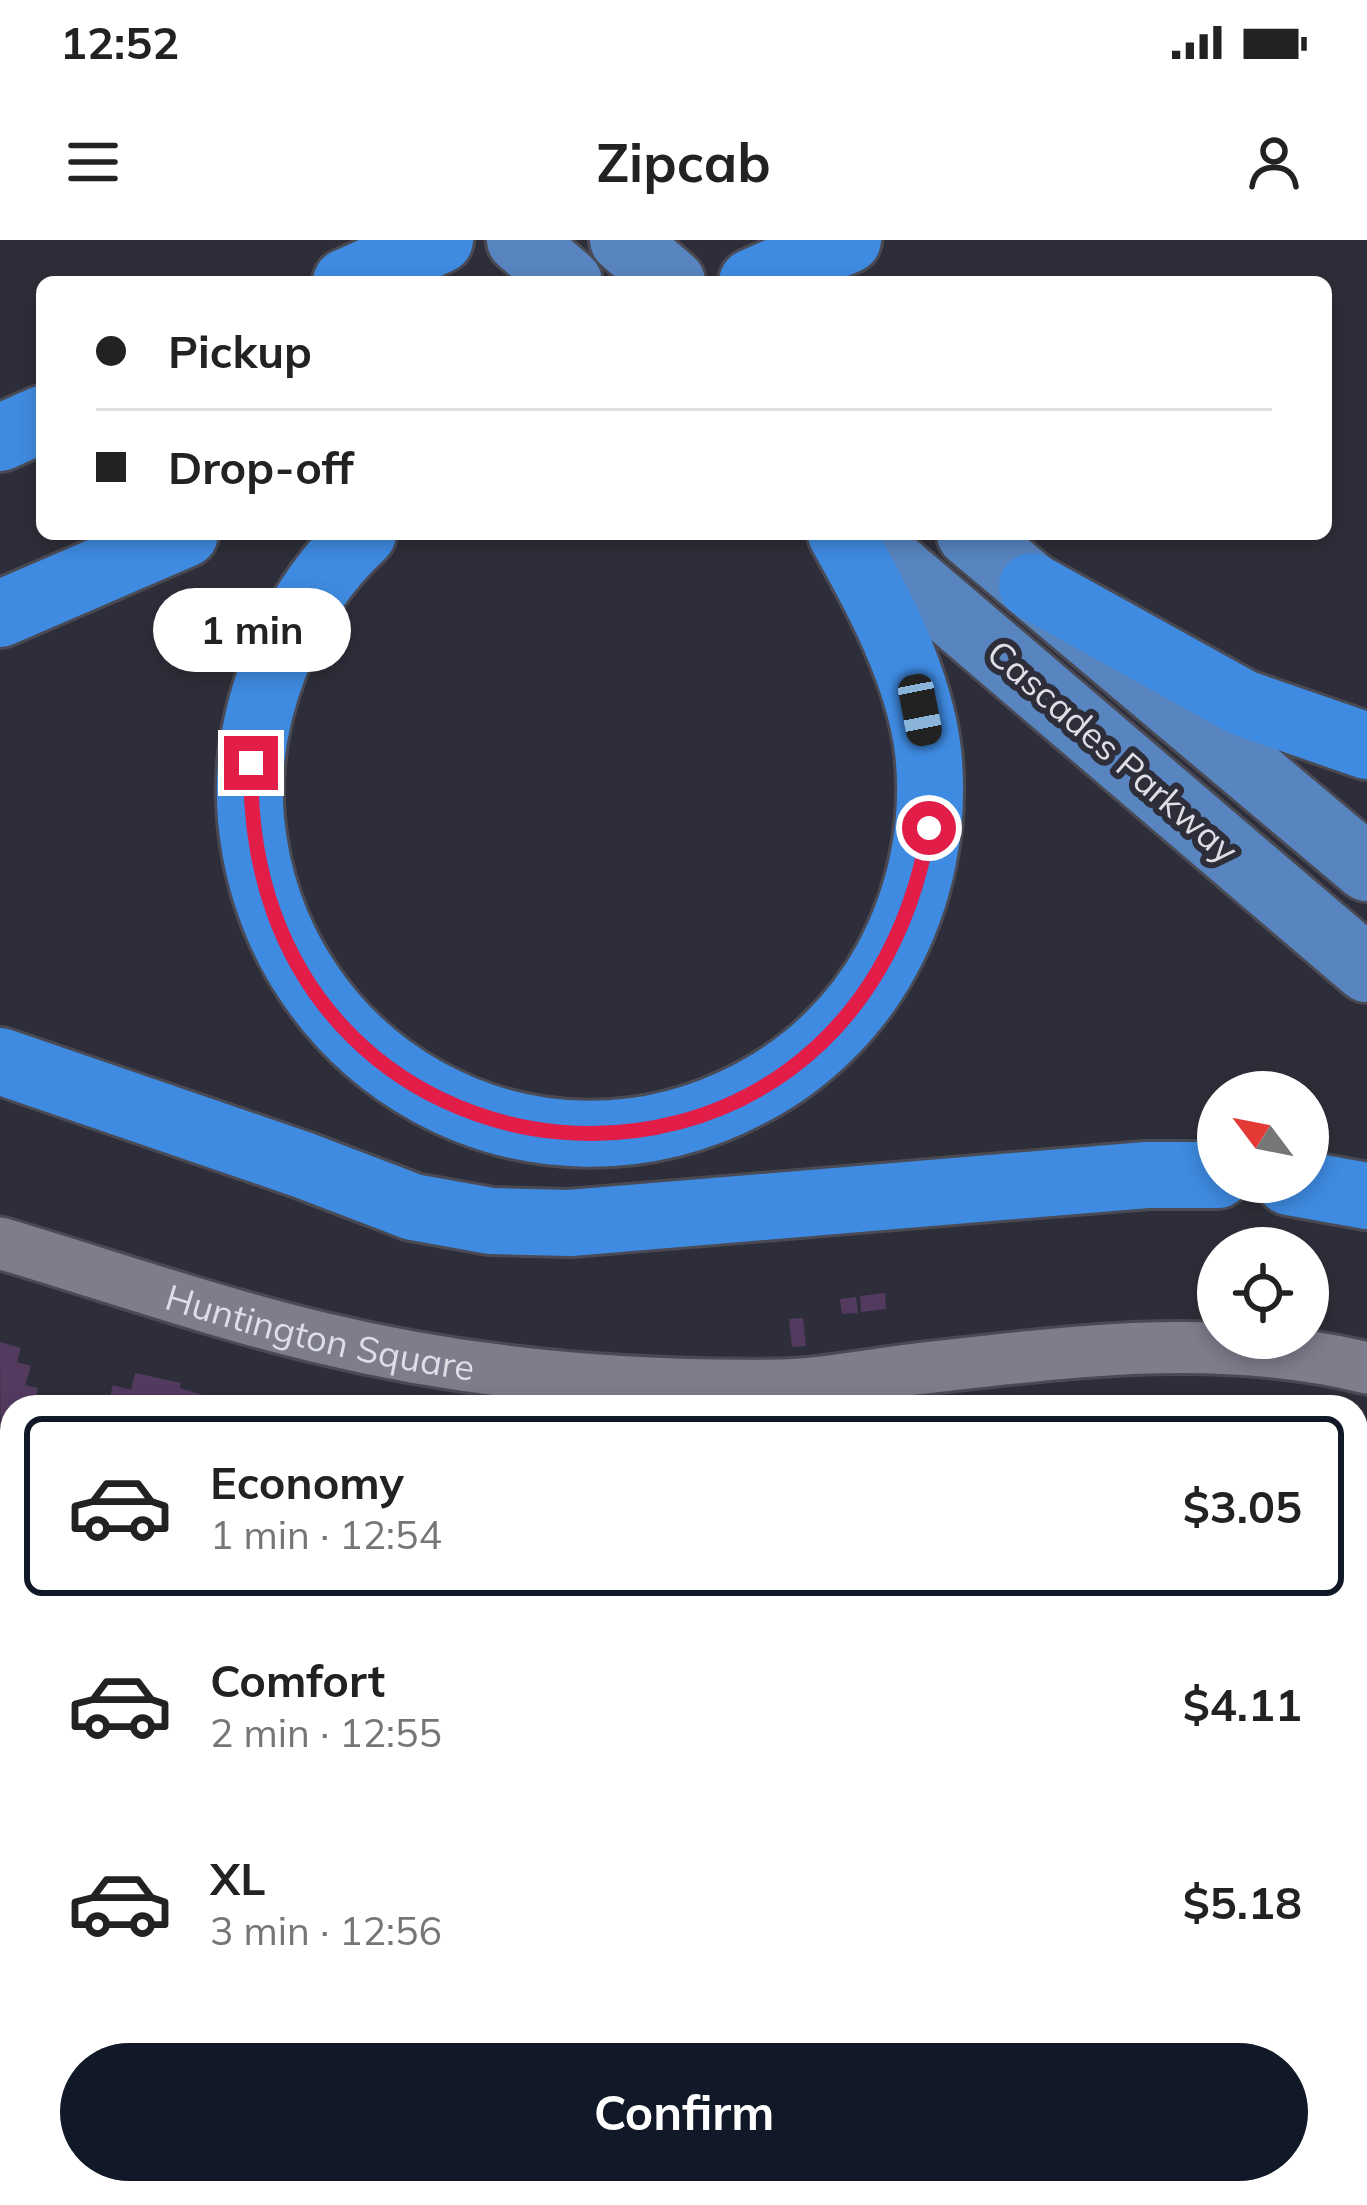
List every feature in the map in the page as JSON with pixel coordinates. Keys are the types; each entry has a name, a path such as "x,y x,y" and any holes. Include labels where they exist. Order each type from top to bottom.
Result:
{"highway":[{"path":"359,276 440,240"},
{"path":"766,276 848,240"},
{"path":"0,418 36,406"},
{"path":"0,438 36,422"},
{"path":"0,614 171,540"},
{"path":"358,540 308,597 282,649 257,724 251,763 252,823 261,880 274,918 290,954 334,1018 393,1072 426,1093 500,1122 578,1134 656,1128 731,1104 766,1085 828,1038 878,976 897,941 917,886 929,828 928,749 920,710 895,642 844,540"},
{"path":"1032,586 1243,703 1367,746"},
{"path":"0,1061 303,1165 375,1196 491,1221 569,1222 1147,1175 1197,1175"},
{"path":"1329,1189 1367,1196"}],"main road":[{"path":"520,240 562,276"},
{"path":"623,240 665,276"},
{"name":"Cascades Parkway","path":"865,540 1367,969"},
{"name":"Cascades Parkway","path":"977,540 1367,868"}],"street":[{"name":"Huntington Square","path":"0,1243 282,1328 449,1364 772,1395"},
{"name":"Huntington Square","path":"790,1395 1091,1348 1266,1351 1367,1368"}],"building":[{"path":"885,1293 886,1309 861,1312 860,1296"},
{"path":"856,1297 858,1313 842,1314 840,1299"},
{"path":"803,1318 806,1346 792,1347 789,1319"},
{"path":"0,1342 21,1348 17,1362 31,1366 25,1385 38,1388 36,1395 0,1395"},
{"path":"135,1373 181,1383 180,1388 203,1395 110,1395 113,1385 131,1390"}],"route":[{"path":"251,763 250,804 261,880 290,954 334,1018 362,1047 426,1093 500,1122 578,1134 656,1128 694,1118 731,1104 799,1064 855,1008 878,976 912,905 929,828"}]}
